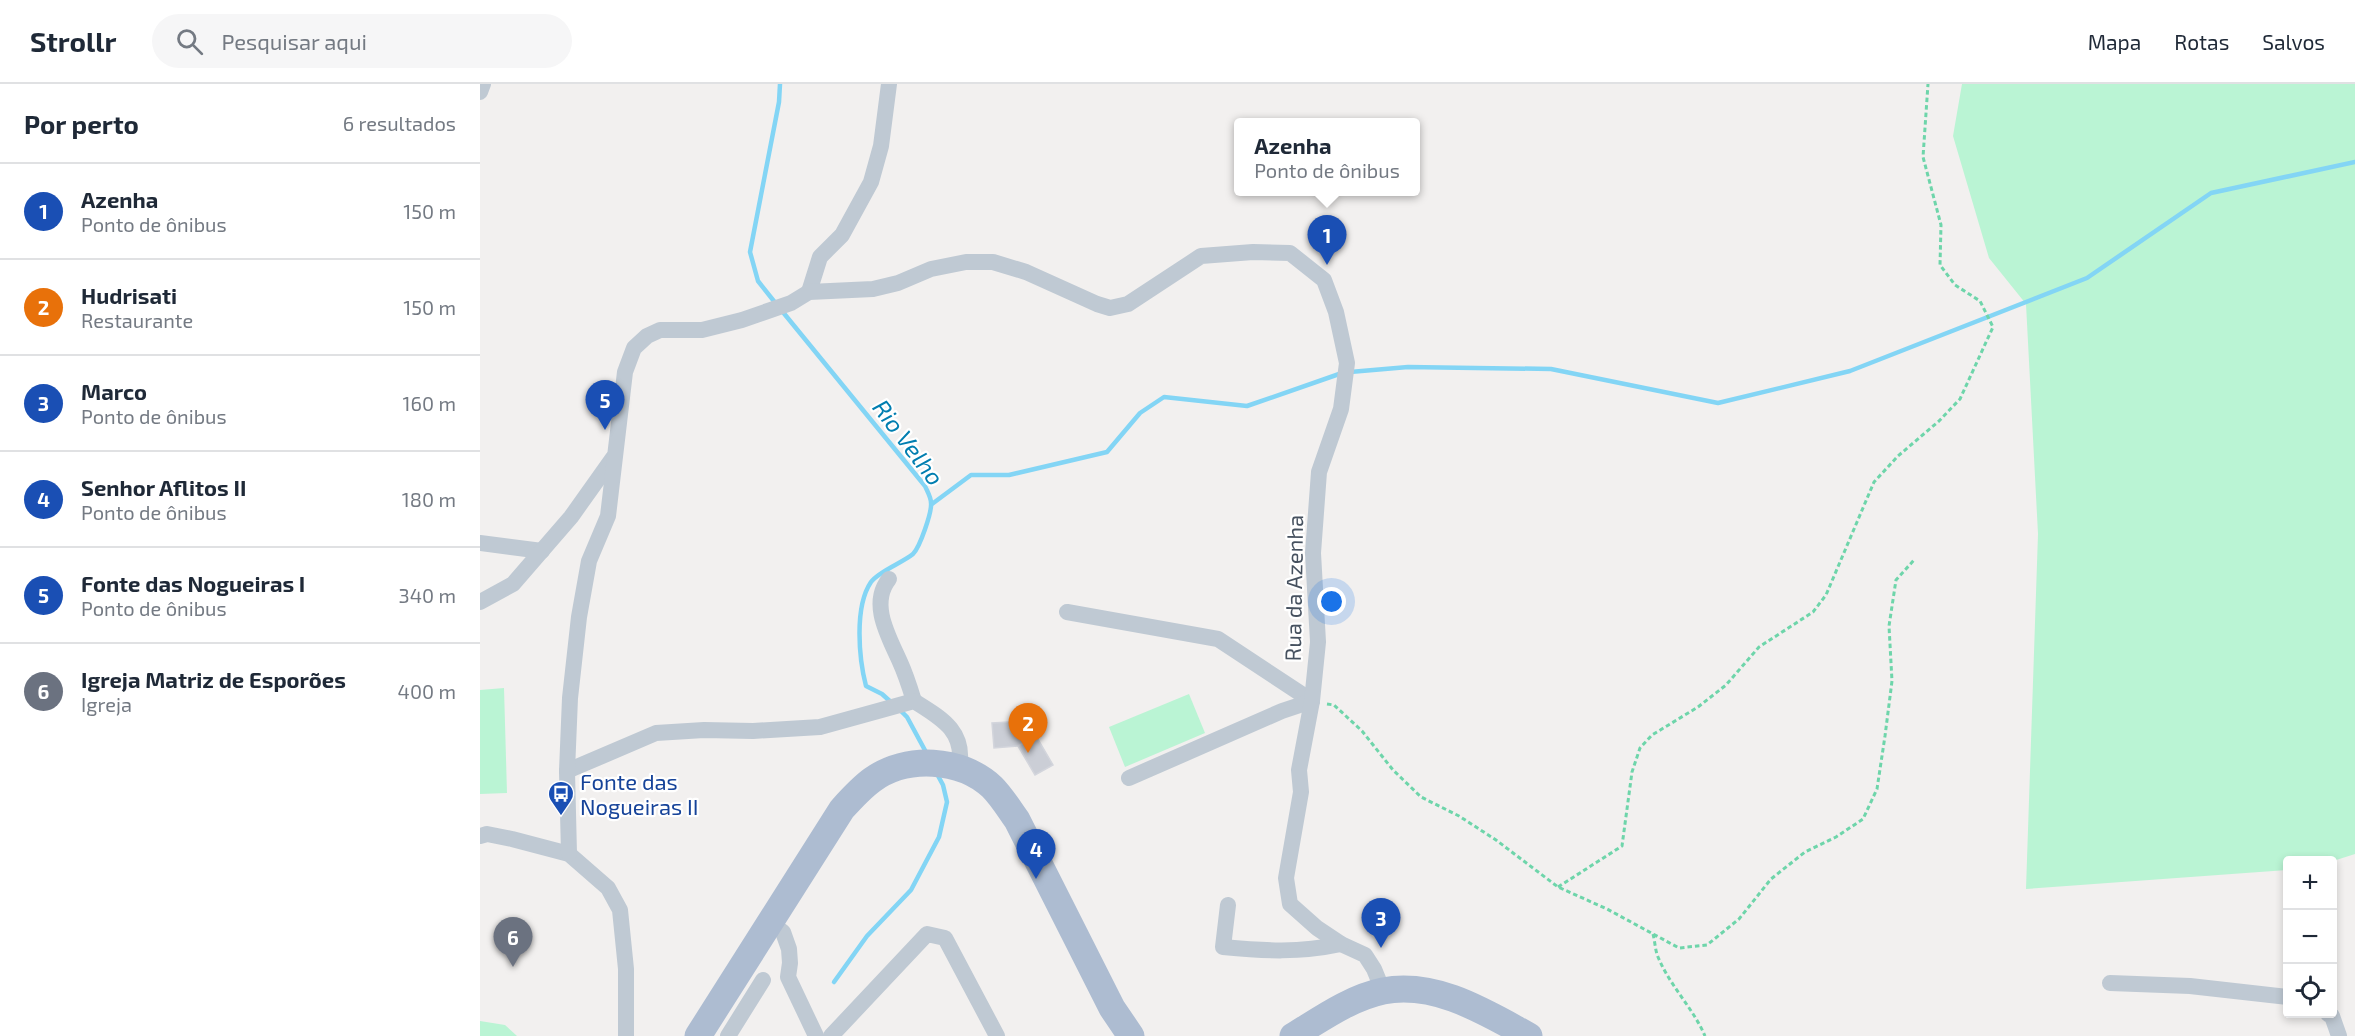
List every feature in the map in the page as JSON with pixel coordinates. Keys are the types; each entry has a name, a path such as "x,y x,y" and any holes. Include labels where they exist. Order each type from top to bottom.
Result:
{"main road":[{"path":"698,1036 753,972 770,922 843,809 873,778 895,768 933,763 959,768 991,786 1017,820 1112,1008 1131,1036"},
{"path":"1293,1036 1345,1005 1383,991 1415,990 1448,996 1529,1036"}],"street":[{"path":"480,92 483,84"},
{"path":"569,854 567,771 570,698 579,617 589,561 608,516 625,372 634,348 646,336 660,330 702,330 742,320 791,303 809,292 820,257 842,235 872,182 889,84"},
{"name":"Rua da Azenha","path":"809,292 873,289 898,283 931,269 966,262 993,262 1026,272 1096,304 1110,308 1128,304 1202,256 1253,252 1290,253 1324,280 1336,312 1347,363 1341,409 1319,472 1313,553 1318,642 1312,701 1299,770 1301,792 1286,878 1290,904 1317,928 1341,944 1365,954 1383,991"},
{"path":"480,602 513,584 571,517 616,455"},
{"path":"480,543 542,551"},
{"path":"889,579 882,588 880,605 884,622 914,701 946,720 956,739 961,755 959,768"},
{"path":"1067,612 1218,639 1312,701"},
{"path":"567,771 656,733 704,730 753,732 820,727 914,701"},
{"path":"1129,778 1282,711 1312,701"},
{"path":"480,836 487,834 512,839 569,854 608,888 620,910 626,969 626,1036"},
{"path":"1228,905 1223,947 1274,952 1341,944"},
{"path":"770,922 783,932 789,949 788,977 816,1036"},
{"path":"831,1036 927,934 945,938 998,1036"},
{"path":"728,1036 753,972 776,980 788,977"},
{"path":"2110,983 2190,986 2283,996"},
{"path":"2333,1018 2339,1036"}],"path":[{"path":"1558,887 1622,846 1632,772 1640,748 1652,735 1698,707 1726,685 1759,647 1813,612 1826,595 1874,482 1898,456 1960,399 1989,338 1993,327 1980,301 1955,285 1940,265 1941,225 1923,157 1928,84"},
{"path":"1312,701 1334,705 1362,731 1393,770 1421,797 1459,816 1496,840 1558,887 1679,948 1707,945 1739,919 1771,879 1805,852 1836,837 1863,819 1877,789 1885,736 1892,681 1889,626 1896,580 1914,560"},
{"path":"1653,934 1657,956 1677,991 1700,1024 1705,1036"}],"green space":[{"path":"1962,84 2355,84 2355,854 2337,860 2337,856 2283,856 2283,870 2026,889 2038,534 2026,304 1989,258 1953,136"},
{"path":"504,688 507,793 480,794 480,690"},
{"path":"1189,694 1205,733 1125,767 1109,727"},
{"path":"480,1021 505,1025 517,1036 480,1036"}],"building":[{"path":"1027,721 1036,736 1018,746 994,748 992,723"},
{"path":"1036,736 1053,765 1035,775 1018,746"}],"waterway":[{"name":"Rio Velho","path":"777,305 758,281 750,252 779,102 780,84"},
{"path":"1350,372 1408,367 1551,369 1718,403 1850,371 2087,278 2211,193 2355,162"},
{"name":"Rio Velho","path":"782,311 925,486 930,499 928,521 916,550 871,582 862,605 860,648 866,686 882,694 892,703"},
{"path":"932,504 971,475 1009,475 1107,452 1140,413 1164,397 1247,406 1342,373"},
{"name":"Rio Velho","path":"898,708 907,717 927,754"},
{"name":"Rio Velho","path":"834,982 867,936 911,890 939,837 947,802 943,785 936,772"}],"place":[{"name":"Azenha","path":"1327,265"},
{"name":"Fonte das Nogueiras I","path":"605,430"},
{"name":"Hudrisati","path":"1028,753"},
{"name":"Fonte das Nogueiras II","path":"561,817"},
{"name":"Senhor Aflitos II","path":"1036,879"},
{"name":"Marco","path":"1381,948"},
{"name":"Igreja Matriz de Esporões","path":"513,967"}]}
